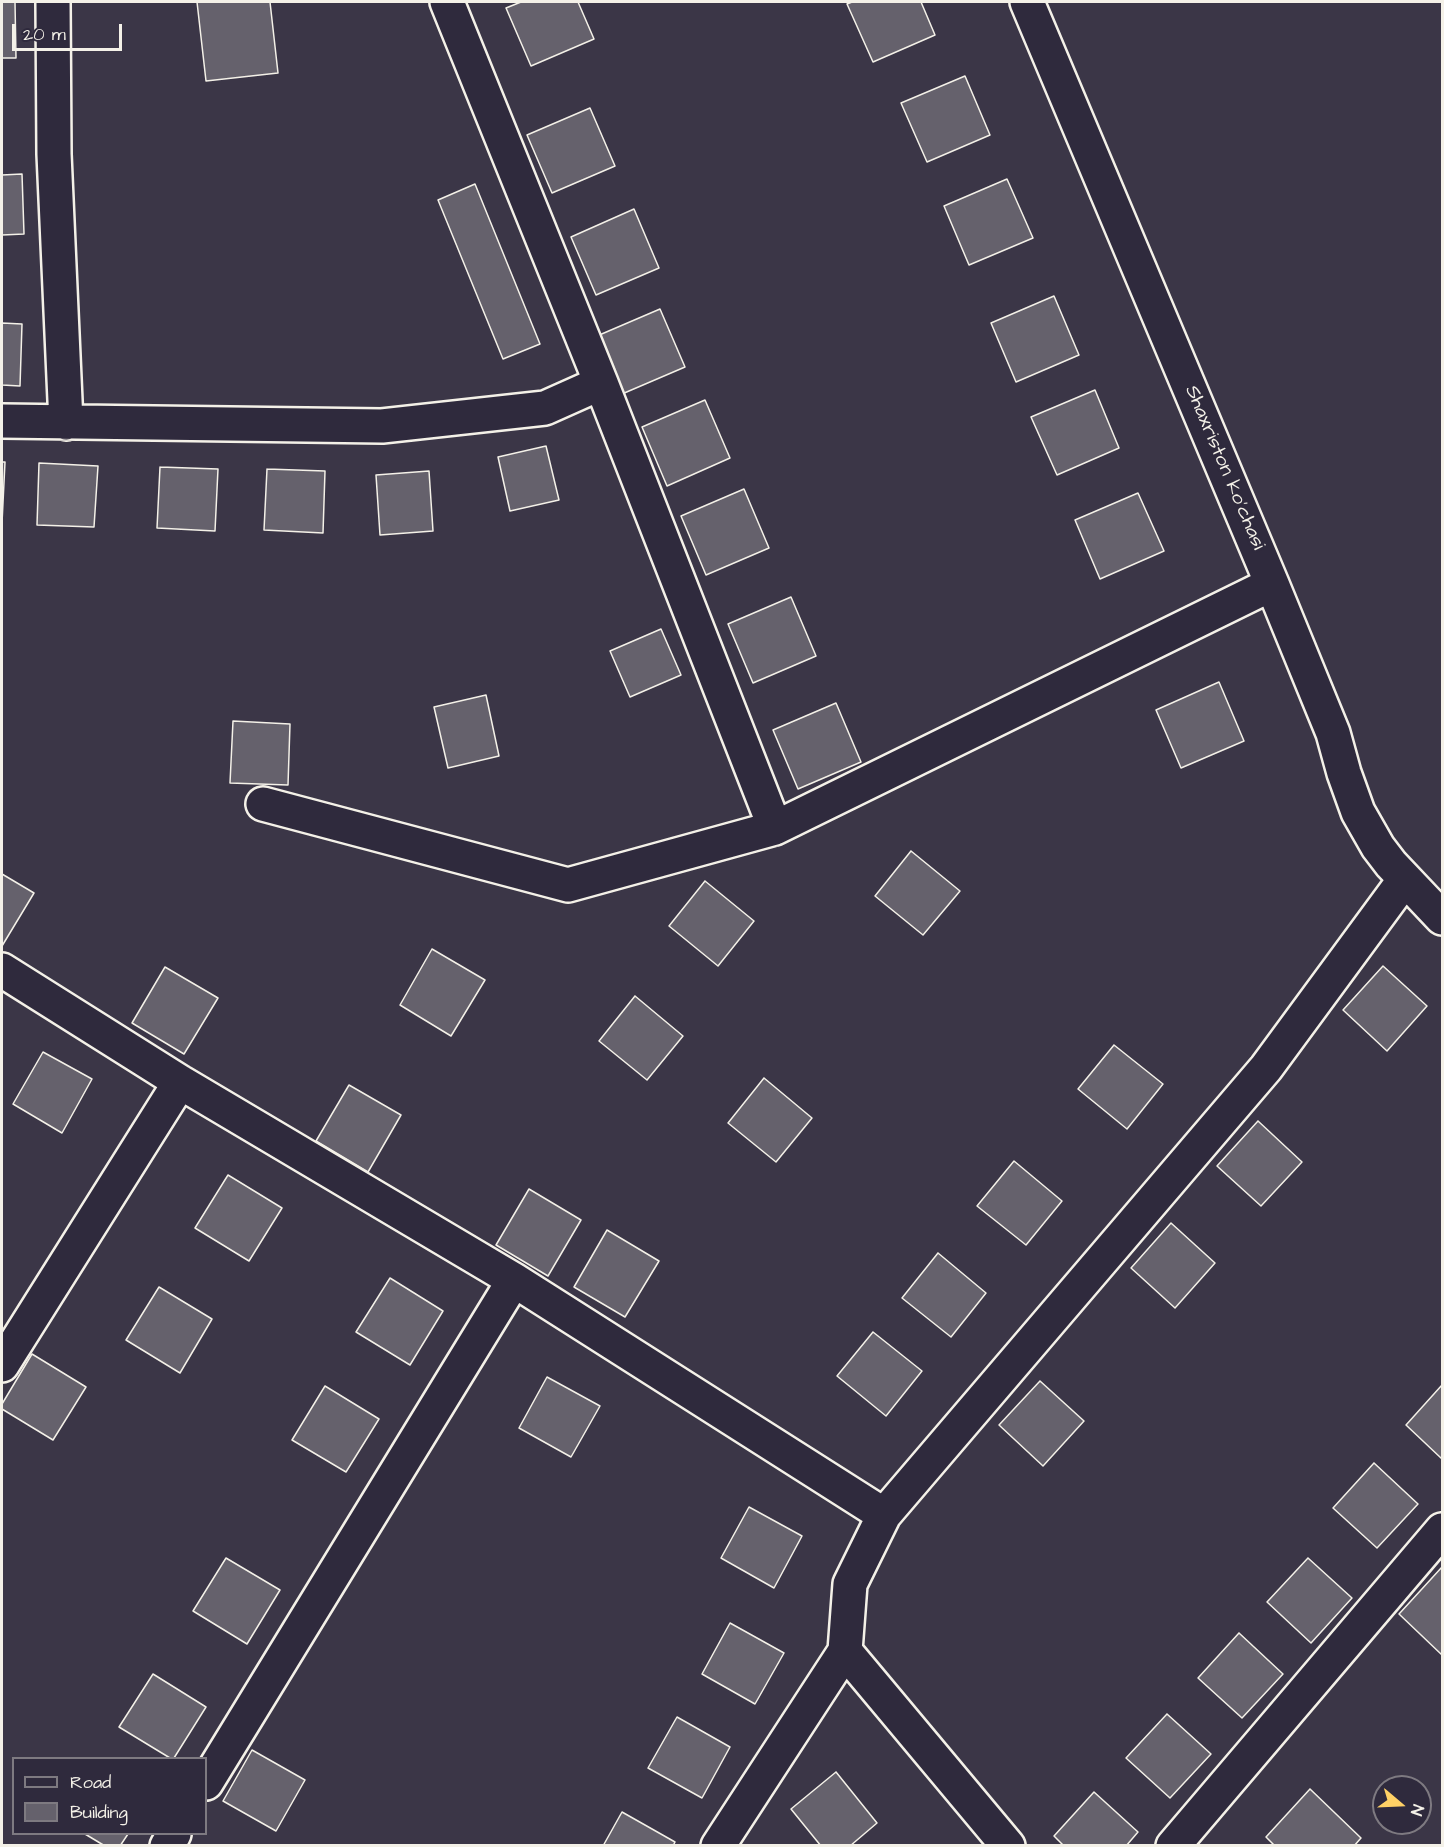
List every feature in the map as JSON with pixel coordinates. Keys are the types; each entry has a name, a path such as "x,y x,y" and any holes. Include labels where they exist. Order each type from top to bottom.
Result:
{"street":[{"path":"52,2 54,154 66,423"},
{"path":"447,2 602,383 775,828"},
{"name":"Shaxriston ko'chasi","path":"1027,2 1333,733 1358,812 1378,847 1443,918"},
{"path":"2,421 382,426 545,408 602,383"},
{"path":"263,804 568,885 775,828 1272,584"},
{"path":"718,1845 845,1651 850,1584 884,1515 1266,1068 1405,879"},
{"path":"2,970 180,1082 513,1280 884,1515"},
{"path":"2,1365 180,1082"},
{"path":"207,1781 513,1280"},
{"path":"1173,1845 1443,1530"},
{"path":"845,1651 1008,1845"}],"building":[{"path":"2,2 15,2 16,58 2,58"},
{"path":"197,2 270,2 278,73 206,81"},
{"path":"521,2 578,2 594,39 531,66 506,8"},
{"path":"852,2 921,2 935,35 873,62 847,4"},
{"path":"965,76 990,135 927,162 901,103"},
{"path":"590,108 615,166 552,193 527,135"},
{"path":"22,174 24,234 2,235 2,175"},
{"path":"1007,179 1033,238 969,265 944,206"},
{"path":"475,184 540,344 503,359 438,200"},
{"path":"634,209 659,268 596,295 571,237"},
{"path":"1054,296 1079,355 1016,382 991,323"},
{"path":"660,309 685,367 622,394 597,336"},
{"path":"2,323 22,324 20,386 2,385"},
{"path":"1095,390 1119,448 1057,475 1031,417"},
{"path":"705,400 730,458 667,486 642,427"},
{"path":"546,446 559,500 510,511 498,457"},
{"path":"2,462 5,462 2,523"},
{"path":"39,463 98,466 94,527 37,525"},
{"path":"160,467 218,469 215,531 157,528"},
{"path":"267,469 325,471 323,533 264,530"},
{"path":"429,471 433,531 380,535 376,475"},
{"path":"744,489 769,548 706,575 681,516"},
{"path":"1138,493 1164,551 1100,579 1075,520"},
{"path":"791,597 816,656 753,683 728,624"},
{"path":"661,629 681,675 630,697 610,651"},
{"path":"1219,682 1244,741 1181,768 1156,710"},
{"path":"486,695 499,756 448,768 434,707"},
{"path":"836,703 861,762 798,789 773,730"},
{"path":"233,721 290,724 288,785 230,783"},
{"path":"911,851 960,891 923,935 875,896"},
{"path":"2,874 34,893 2,946"},
{"path":"705,881 754,921 718,966 669,926"},
{"path":"432,949 485,980 451,1036 400,1005"},
{"path":"1383,966 1427,1006 1387,1051 1343,1010"},
{"path":"165,967 218,998 184,1054 132,1023"},
{"path":"635,996 683,1036 647,1080 599,1041"},
{"path":"1114,1045 1163,1084 1127,1129 1078,1089"},
{"path":"43,1052 92,1079 62,1133 13,1104"},
{"path":"764,1078 812,1118 776,1162 728,1123"},
{"path":"349,1085 401,1115 368,1172 316,1141"},
{"path":"1258,1121 1302,1162 1261,1206 1217,1166"},
{"path":"1014,1161 1062,1201 1026,1245 977,1206"},
{"path":"228,1175 282,1208 249,1261 195,1228"},
{"path":"529,1189 581,1220 548,1276 496,1245"},
{"path":"1171,1223 1215,1263 1175,1308 1131,1268"},
{"path":"607,1230 659,1261 625,1317 574,1287"},
{"path":"938,1253 986,1293 951,1337 902,1298"},
{"path":"390,1278 443,1311 410,1365 356,1332"},
{"path":"159,1287 212,1319 180,1373 126,1340"},
{"path":"873,1332 922,1371 886,1416 837,1376"},
{"path":"32,1354 86,1387 53,1440 2,1409 2,1404"},
{"path":"547,1377 600,1406 571,1457 519,1428"},
{"path":"1040,1381 1084,1421 1043,1466 999,1425"},
{"path":"1442,1385 1442,1459 1406,1425"},
{"path":"325,1386 379,1419 346,1472 292,1440"},
{"path":"1374,1463 1418,1504 1377,1548 1333,1508"},
{"path":"749,1507 802,1536 774,1588 721,1558"},
{"path":"226,1558 280,1590 247,1644 193,1611"},
{"path":"1308,1558 1352,1598 1311,1643 1267,1602"},
{"path":"1442,1567 1442,1655 1399,1614"},
{"path":"730,1623 784,1653 755,1704 702,1674"},
{"path":"1239,1633 1283,1674 1242,1718 1198,1678"},
{"path":"153,1674 206,1707 175,1757 168,1757 119,1727"},
{"path":"1167,1714 1211,1754 1170,1798 1126,1758"},
{"path":"677,1717 730,1747 702,1798 648,1768"},
{"path":"252,1750 305,1780 276,1831 223,1801"},
{"path":"836,1772 877,1823 850,1846 821,1846 791,1809"},
{"path":"1310,1789 1361,1838 1354,1846 1275,1846 1266,1837"},
{"path":"1094,1792 1138,1832 1126,1846 1064,1846 1054,1836"},
{"path":"622,1812 675,1842 673,1846 603,1846"},
{"path":"87,1835 127,1835 120,1846 105,1846"}]}
